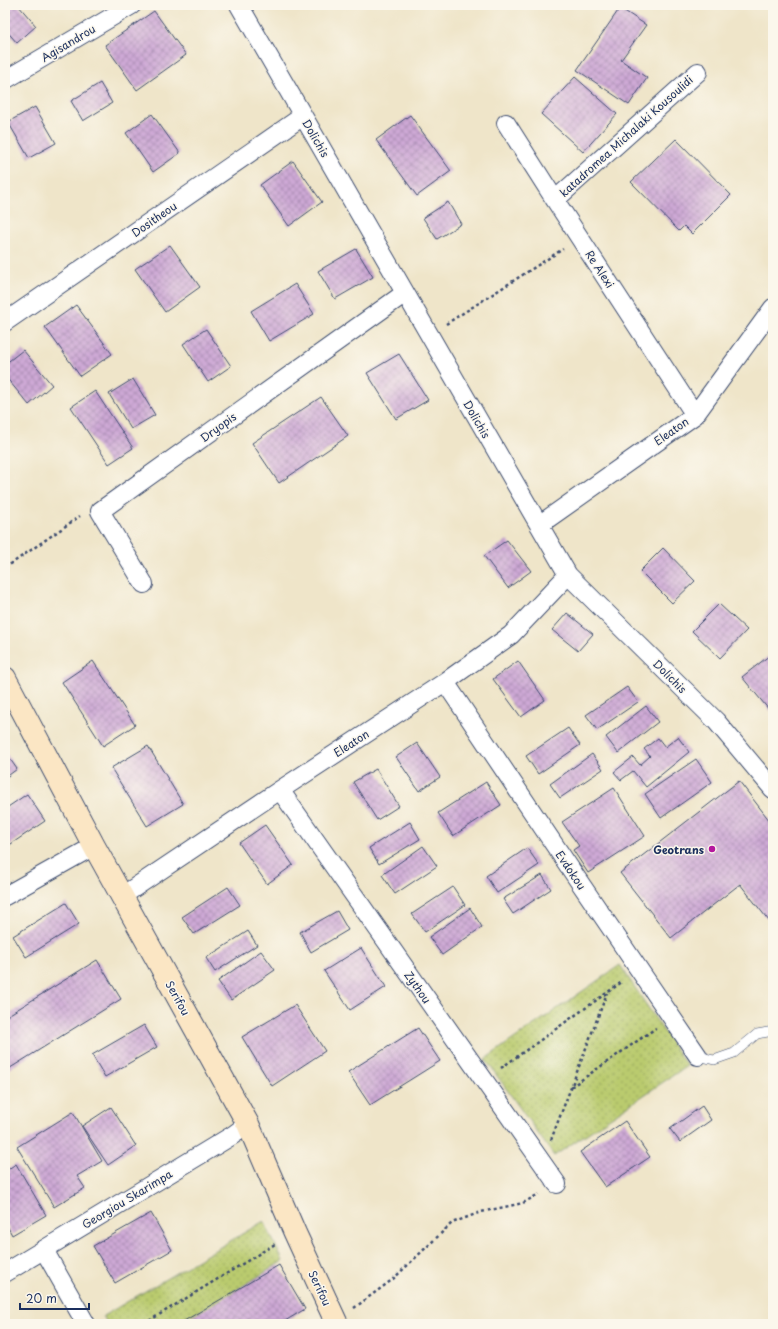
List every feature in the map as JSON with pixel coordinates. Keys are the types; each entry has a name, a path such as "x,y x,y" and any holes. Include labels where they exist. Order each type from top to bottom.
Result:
{"street":[{"name":"Agisandrou","path":"5,80 132,5"},
{"name":"Dolichis","path":"239,5 568,575 716,721 773,789"},
{"name":"katadromea Michalaki Kousoulidi","path":"554,200 698,72"},
{"name":"Dositheou","path":"5,322 303,116"},
{"name":"Re Alexi","path":"506,123 554,200 695,415"},
{"name":"Dryopis","path":"100,511 405,293"},
{"name":"Eleaton","path":"539,525 695,415 771,315"},
{"path":"100,511 144,584"},
{"name":"Eleaton","path":"122,896 445,682 511,635 568,575"},
{"name":"Serifou","path":"5,678 94,846 248,1124 336,1322"},
{"name":"Evdokou","path":"445,682 698,1056"},
{"name":"Zythou","path":"280,790 557,1184"},
{"path":"5,896 94,846"},
{"name":"Georgiou Skarimpa","path":"5,1273 233,1135 248,1124"},
{"path":"44,1250 86,1324"}],"lane":[{"path":"698,1056 714,1060 734,1052 757,1034 773,1031"}],"path":[{"path":"429,335 580,238"},
{"path":"5,568 82,515 100,511"},
{"path":"484,1080 639,969"},
{"path":"542,1163 607,992"},
{"path":"571,1088 672,1017"},
{"path":"336,1322 392,1280 452,1223 481,1212 523,1203 557,1184"},
{"path":"144,1324 295,1232"}],"green space":[{"path":"620,965 687,1066 554,1156 485,1059"},
{"path":"264,1221 283,1261 182,1324 108,1324 103,1316"}],"building":[{"path":"5,5 18,5 36,26 17,43 5,29"},
{"path":"620,8 646,25 621,60 647,78 629,105 577,70"},
{"path":"154,11 186,55 137,90 105,45"},
{"path":"575,77 617,114 583,152 541,114"},
{"path":"100,83 112,103 83,121 71,101"},
{"path":"35,107 56,143 29,158 8,122"},
{"path":"152,114 180,153 153,172 126,133"},
{"path":"410,115 451,171 417,196 376,140"},
{"path":"676,139 731,195 692,234 684,226 679,231 631,182"},
{"path":"293,161 322,202 289,226 260,185"},
{"path":"448,202 461,224 437,239 423,218"},
{"path":"170,245 200,287 165,312 135,269"},
{"path":"356,249 373,277 335,299 318,271"},
{"path":"295,284 314,314 269,341 251,311"},
{"path":"76,305 112,354 80,376 45,327"},
{"path":"206,329 231,366 208,382 183,344"},
{"path":"23,350 52,385 29,405 5,376 5,364"},
{"path":"399,354 428,400 396,419 367,373"},
{"path":"133,379 155,415 131,429 109,394"},
{"path":"95,391 133,448 109,464 71,407"},
{"path":"321,397 348,436 279,483 252,443"},
{"path":"507,540 531,571 508,588 484,556"},
{"path":"663,548 695,581 672,603 640,571"},
{"path":"719,604 747,630 720,658 692,631"},
{"path":"567,613 593,634 578,651 552,630"},
{"path":"770,655 773,659 773,709 770,711 742,677"},
{"path":"93,661 135,725 103,746 62,682"},
{"path":"518,661 545,700 521,717 493,679"},
{"path":"627,687 638,702 597,730 586,715"},
{"path":"646,706 658,722 618,753 606,737"},
{"path":"568,728 580,745 538,774 526,756"},
{"path":"678,737 689,752 646,787 633,771 621,780 614,772 633,757 640,765 650,756 644,749 658,738 665,747"},
{"path":"417,743 440,777 419,791 396,757"},
{"path":"148,746 183,804 147,826 111,768"},
{"path":"5,752 17,769 5,778"},
{"path":"592,754 603,769 560,798 550,784"},
{"path":"696,759 712,782 661,818 645,794"},
{"path":"376,769 399,806 377,820 353,782"},
{"name":"Geotrans","path":"739,781 773,825 773,926 740,884 671,938 620,873"},
{"path":"486,782 501,805 453,836 438,813"},
{"path":"614,788 645,836 588,873 573,850 579,846 562,822"},
{"path":"27,794 45,821 5,848 5,809"},
{"path":"410,822 420,839 379,864 369,848"},
{"path":"265,825 293,865 267,884 239,843"},
{"path":"423,846 437,866 395,894 382,875"},
{"path":"527,848 539,865 497,893 486,876"},
{"path":"542,875 551,889 513,914 503,899"},
{"path":"228,887 240,905 194,934 182,917"},
{"path":"453,887 465,905 425,932 412,914"},
{"path":"66,903 79,924 26,957 13,936"},
{"path":"470,908 482,927 442,955 429,937"},
{"path":"337,911 348,930 311,952 300,932"},
{"path":"248,931 257,945 215,972 206,958"},
{"path":"361,948 386,987 350,1010 324,971"},
{"path":"261,951 275,970 231,1000 218,981"},
{"path":"97,960 121,999 7,1070 5,1067 5,1017"},
{"path":"295,1005 325,1051 272,1086 242,1037"},
{"path":"144,1025 157,1047 105,1077 92,1055"},
{"path":"418,1028 440,1061 370,1105 348,1072"},
{"path":"702,1106 711,1120 680,1142 670,1129"},
{"path":"111,1107 136,1146 108,1165 82,1126"},
{"path":"73,1112 102,1161 77,1176 85,1188 54,1207 17,1147"},
{"path":"625,1121 650,1157 605,1187 580,1152"},
{"path":"16,1164 46,1215 12,1235 5,1222 5,1171"},
{"path":"151,1213 172,1250 115,1283 93,1246"},
{"path":"279,1265 305,1309 280,1324 186,1324 184,1321"}],"place":[{"name":"Geotrans","path":"712,849"}]}
